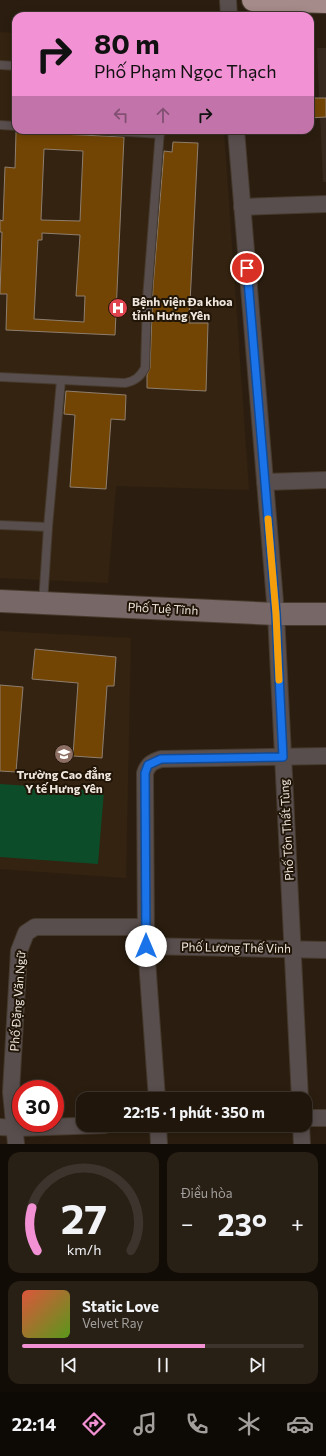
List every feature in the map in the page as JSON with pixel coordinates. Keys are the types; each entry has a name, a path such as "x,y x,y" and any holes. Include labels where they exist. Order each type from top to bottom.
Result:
{"highway":[{"path":"253,0 326,2"}],"street":[{"path":"228,0 229,12"},
{"name":"Phố Tôn Thất Tùng","path":"236,134 276,614 300,1092"},
{"path":"242,207 326,204"},
{"path":"265,482 326,480"},
{"name":"Phố Tuệ Tĩnh","path":"0,601 276,614 326,614"},
{"path":"156,1092 146,946 145,773 148,765 161,759 326,756"},
{"name":"Phố Đặng Văn Ngữ","path":"16,1144 7,1127 11,1092 19,951 26,933 35,927 146,927"},
{"name":"Phố Lương Thế Vinh","path":"146,946 292,948 326,950"},
{"path":"312,1118 326,1118"},
{"path":"7,1127 76,1126"},
{"path":"158,1132 159,1144"},
{"path":"301,1132 302,1144"}],"lane":[{"path":"0,65 12,66"},
{"path":"0,125 12,126"},
{"path":"0,378 124,383 134,381 145,368 147,299 160,134"},
{"path":"43,603 61,380"},
{"path":"0,524 48,528"}],"shaded area":[{"name":"Bệnh viện Đa khoa tỉnh Hưng Yên","path":"0,32 12,33 12,134 224,134 249,490 116,486 108,583 0,578"},
{"path":"317,48 326,48 326,182 323,182"},
{"name":"Trường Cao đẳng Y tế Hưng Yên","path":"0,631 131,638 126,878 0,869"}],"green space":[{"path":"0,784 104,791 98,864 0,857"}],"building":[{"path":"314,98 326,98 326,117 314,118"},
{"path":"16,134 59,134 124,137 115,335 6,330 7,294 0,294 2,232 0,232 0,220 3,221 5,167 15,168","holes":["44,149 83,151 80,221 41,220","42,233 80,235 76,296 85,296 84,322 34,319 38,240 42,240"]},
{"path":"173,142 198,143 189,323 208,323 206,391 147,388 147,375 150,368 153,287 164,151 172,152"},
{"path":"66,391 126,395 125,420 111,419 106,489 70,487 75,415 64,414"},
{"path":"35,649 116,657 114,686 107,686 102,758 73,756 78,683 32,679"},
{"path":"0,685 23,687 16,772 0,771"}],"slow traffic":[{"path":"268,519 276,614 279,680"}],"place":[{"name":"Bệnh viện Đa khoa tỉnh Hưng Yên","path":"118,308"},
{"name":"Trường Cao đẳng Y tế Hưng Yên","path":"64,754"}],"route":[{"path":"146,946 145,773 148,765 153,761 161,759 283,757 276,614 247,268"}]}
